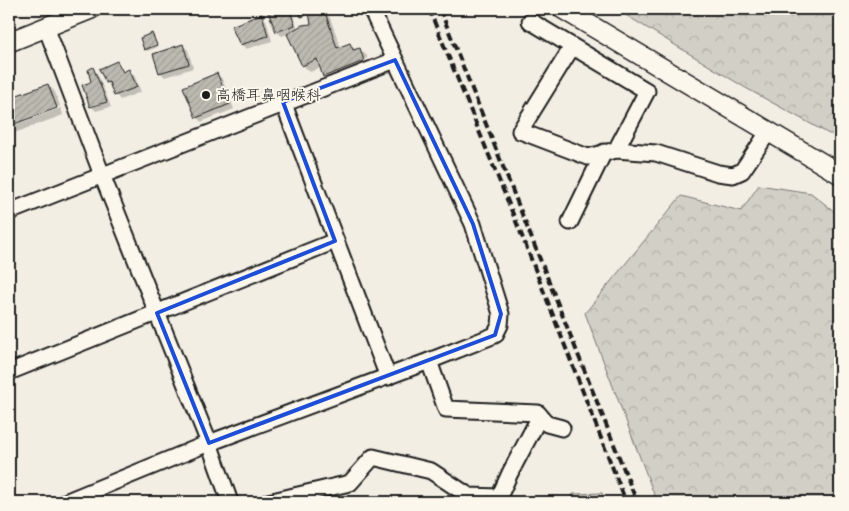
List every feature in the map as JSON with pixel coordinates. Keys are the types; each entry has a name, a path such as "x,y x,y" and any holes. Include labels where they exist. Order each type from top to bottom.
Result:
{"street":[{"path":"9,42 91,9"},
{"path":"65,502 209,443 496,335 500,325 501,314 473,224 371,9"},
{"path":"563,9 840,174"},
{"path":"530,21 647,91 570,222"},
{"path":"46,27 102,175 209,443 230,502"},
{"path":"572,47 520,131 588,156 610,151 656,153 718,173 732,175 742,171 769,131"},
{"path":"9,212 283,102 395,60"},
{"path":"283,102 388,377"},
{"path":"9,372 335,241"},
{"path":"429,361 446,409 538,413 547,424 562,428"},
{"path":"268,502 350,484 373,457 431,471 469,496 499,497 540,416"}],"highlighted area":[{"path":"395,60 473,224 501,314 495,335 209,443 157,313 335,241 283,102"}],"green space":[{"path":"616,9 840,9 840,134 829,134 744,87"},
{"path":"759,185 811,193 840,216 840,502 657,502 585,313 681,196 741,211"},
{"path":"602,493 606,502 570,502 573,494"}],"building":[{"path":"267,9 289,9 295,25 276,32"},
{"path":"298,9 303,9 305,16 301,17"},
{"path":"324,9 337,48 350,43 353,50 360,48 364,61 323,77 317,59 302,66 287,34 302,25 311,24 309,13"},
{"path":"262,14 268,36 240,45 231,26"},
{"path":"152,33 157,45 144,50 140,38"},
{"path":"183,44 189,64 159,73 153,54"},
{"path":"117,61 123,72 129,69 137,87 114,96 109,82 106,83 99,69"},
{"path":"93,67 107,102 90,107 82,85 91,82 88,70"},
{"name":"高橋耳鼻咽喉科","path":"217,73 230,104 196,118 183,87"},
{"path":"48,84 57,108 9,126 9,98"}],"railway":[{"path":"429,9 524,241 626,502"},
{"path":"440,9 637,502"}],"place":[{"name":"高橋耳鼻咽喉科","path":"206,95"}]}
